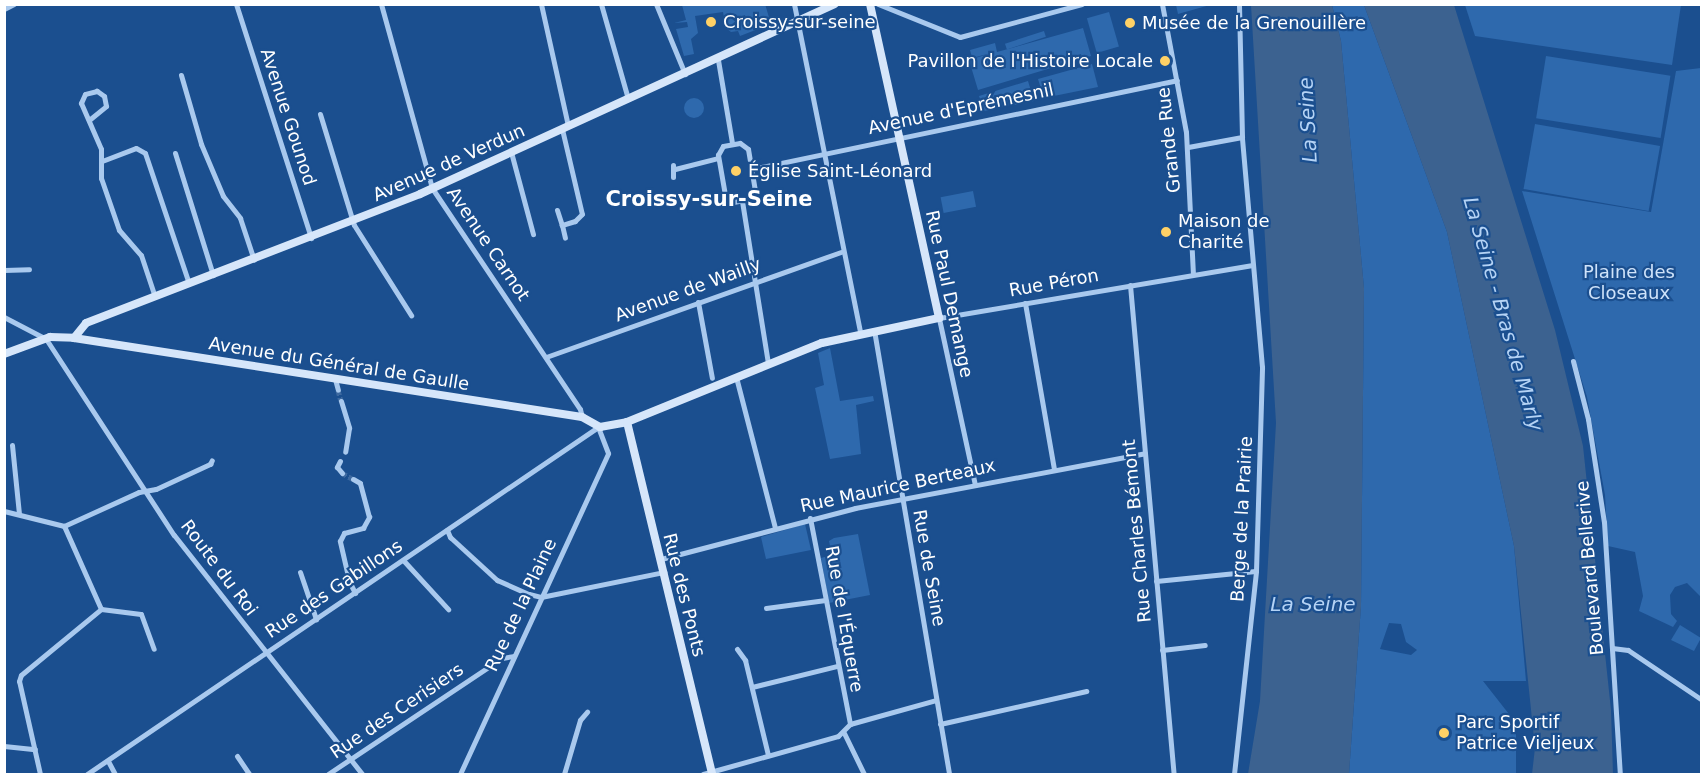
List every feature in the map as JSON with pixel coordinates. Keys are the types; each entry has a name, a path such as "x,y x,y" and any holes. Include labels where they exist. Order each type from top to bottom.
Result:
{"main road":[{"name":"Avenue de Verdun","path":"74,338 86,323 353,222 718,60 835,4"},
{"name":"Rue Paul Demange","path":"870,4 939,318"},
{"name":"Rue Péron","path":"598,427 627,422 768,364 860,332 939,318"},
{"name":"Avenue du Général de Gaulle","path":"4,354 46,339 74,338 582,417 598,427"},
{"name":"Rue des Ponts","path":"627,422 712,773"}],"street":[{"path":"4,9 14,4"},
{"name":"Avenue Gounod","path":"236,4 311,238"},
{"name":"Avenue Carnot","path":"381,4 432,188 546,357 582,417"},
{"path":"541,4 582,214 575,221 562,225"},
{"path":"601,4 628,99"},
{"path":"656,4 685,74"},
{"path":"794,4 841,252 860,332"},
{"path":"878,4 960,37 1082,4"},
{"name":"Grande Rue","path":"1162,4 1188,147 1193,274"},
{"name":"Berge de la Prairie","path":"1234,774 1256,571 1262,367 1242,137 1239,4"},
{"path":"718,60 732,143"},
{"path":"181,75 201,144 224,196 240,218 254,260"},
{"name":"Avenue d'Eprémesnil","path":"752,169 1177,80"},
{"path":"88,120 106,106 104,96 97,91 87,92 81,101 102,161 101,178 119,230 141,255 155,297"},
{"path":"320,114 353,222 411,315"},
{"path":"1188,147 1242,137"},
{"path":"732,143 747,147 755,192 750,199 733,202 725,196 718,158 721,147 732,143"},
{"path":"102,161 136,148 145,153 189,284"},
{"path":"511,152 533,234"},
{"path":"175,153 213,275"},
{"path":"673,177 674,167 718,158"},
{"path":"742,201 768,364"},
{"path":"558,210 565,238"},
{"name":"Avenue de Wailly","path":"546,357 841,252"},
{"name":"Rue Péron","path":"939,318 1253,264"},
{"path":"4,270 29,269"},
{"name":"Rue Charles Bémont","path":"1130,285 1173,774"},
{"path":"698,302 712,378"},
{"path":"1025,303 1054,469"},
{"path":"4,316 46,339"},
{"name":"Rue Paul Demange","path":"939,318 975,485"},
{"name":"Rue de Seine","path":"874,330 949,774"},
{"name":"Route du Roi","path":"46,339 174,535 362,774"},
{"name":"Boulevard Bellerive","path":"1573,362 1588,419 1604,522 1620,774"},
{"path":"736,377 775,528"},
{"path":"335,379 338,390"},
{"path":"341,401 349,428 345,452"},
{"name":"Rue de la Plaine","path":"460,774 608,453 598,427"},
{"name":"Rue des Gabillons","path":"87,774 598,427"},
{"path":"12,445 19,514"},
{"name":"Rue Maurice Berteaux","path":"661,559 810,518 902,498 1145,453"},
{"path":"4,511 64,526 210,464 212,460"},
{"path":"340,462 337,467 342,473"},
{"path":"347,572 340,541 344,533 363,528 369,518 360,483 353,479"},
{"name":"Rue de l'Équerre","path":"810,518 850,724"},
{"path":"64,526 101,609"},
{"path":"447,530 450,537 497,580 541,597 664,572"},
{"path":"403,560 448,609"},
{"path":"1156,581 1256,571"},
{"path":"300,572 316,620"},
{"path":"351,585 355,593"},
{"path":"766,608 825,600"},
{"path":"40,774 19,681 21,675 101,609 141,614 154,649"},
{"path":"1162,650 1205,645"},
{"path":"1612,648 1628,650 1701,700"},
{"path":"737,649 745,660 768,755"},
{"name":"Rue des Cerisiers","path":"328,774 502,658 513,656"},
{"path":"752,687 837,666"},
{"path":"940,724 1086,691"},
{"path":"703,774 844,733 850,724 936,700"},
{"path":"564,774 580,720 587,712"},
{"path":"844,733 864,774"},
{"path":"4,746 35,749"},
{"path":"237,756 249,774"},
{"path":"108,761 115,774"}],"green space":[{"path":"765,4 771,24 740,36 738,31 731,32 726,28 723,12 695,16 698,33 691,39 694,54 684,56 676,29 688,27 687,22 674,23 686,20 682,5"},
{"path":"1176,4 1210,5 1178,14"},
{"path":"1465,4 1681,5 1672,65 1475,36"},
{"path":"1332,5 1364,5 1447,232 1514,546 1526,681 1483,681 1516,723 1516,774 1349,774 1361,606 1364,288 1341,41","holes":["1389,623 1401,624 1406,642 1417,650 1411,655 1380,649"]},
{"path":"1109,12 1119,47 1097,53 1087,18"},
{"path":"1083,28 1091,56 978,90 969,60 995,52 972,58 970,50 995,43 997,52"},
{"path":"1044,31 1046,37 1007,49 1005,44"},
{"path":"1546,56 1670,76 1661,138 1536,118"},
{"path":"1092,64 1098,87 1044,98 1038,79"},
{"name":"Plaine des Closeaux","path":"1701,68 1701,597 1687,583 1675,587 1670,595 1671,614 1677,621 1673,627 1639,611 1643,596 1635,552 1608,546 1605,495 1587,397 1522,191 1651,212 1676,71"},
{"path":"1028,81 1034,101 984,111 979,96"},
{"path":"694,98 701,101 704,108 701,115 694,118 687,115 684,108 687,101"},
{"path":"1535,124 1660,146 1649,211 1524,189"},
{"path":"973,191 976,207 944,213 941,197"},
{"path":"830,348 840,401 873,396 874,401 856,405 861,454 830,459 815,388 824,385 818,353"},
{"path":"805,524 811,550 766,559 761,537"},
{"path":"858,534 870,595 829,603 821,558 832,555 829,541"},
{"path":"1680,625 1701,638 1694,651 1671,640"}],"water":[{"name":"La Seine","path":"1251,5 1332,5 1341,41 1364,288 1361,606 1349,774 1248,774 1260,701 1276,423"},
{"name":"La Seine - Bras de Marly","path":"1364,5 1454,5 1555,330 1583,446 1611,710 1613,774 1532,774 1535,748 1514,546 1447,232"}],"tunnel":[{"path":"338,390 341,401"},
{"path":"342,473 353,479"},
{"path":"347,572 351,585"}],"place":[{"name":"Croissy-sur-seine","path":"711,22"},
{"name":"Musée de la Grenouillère","path":"1130,23"},
{"name":"Pavillon de l'Histoire Locale","path":"1165,61"},
{"name":"Église Saint-Léonard","path":"736,171"},
{"name":"Maison de Charité","path":"1166,232"},
{"name":"Parc Sportif Patrice Vieljeux","path":"1444,733"}],"district":[{"name":"Croissy-sur-Seine","path":"709,199"}]}
